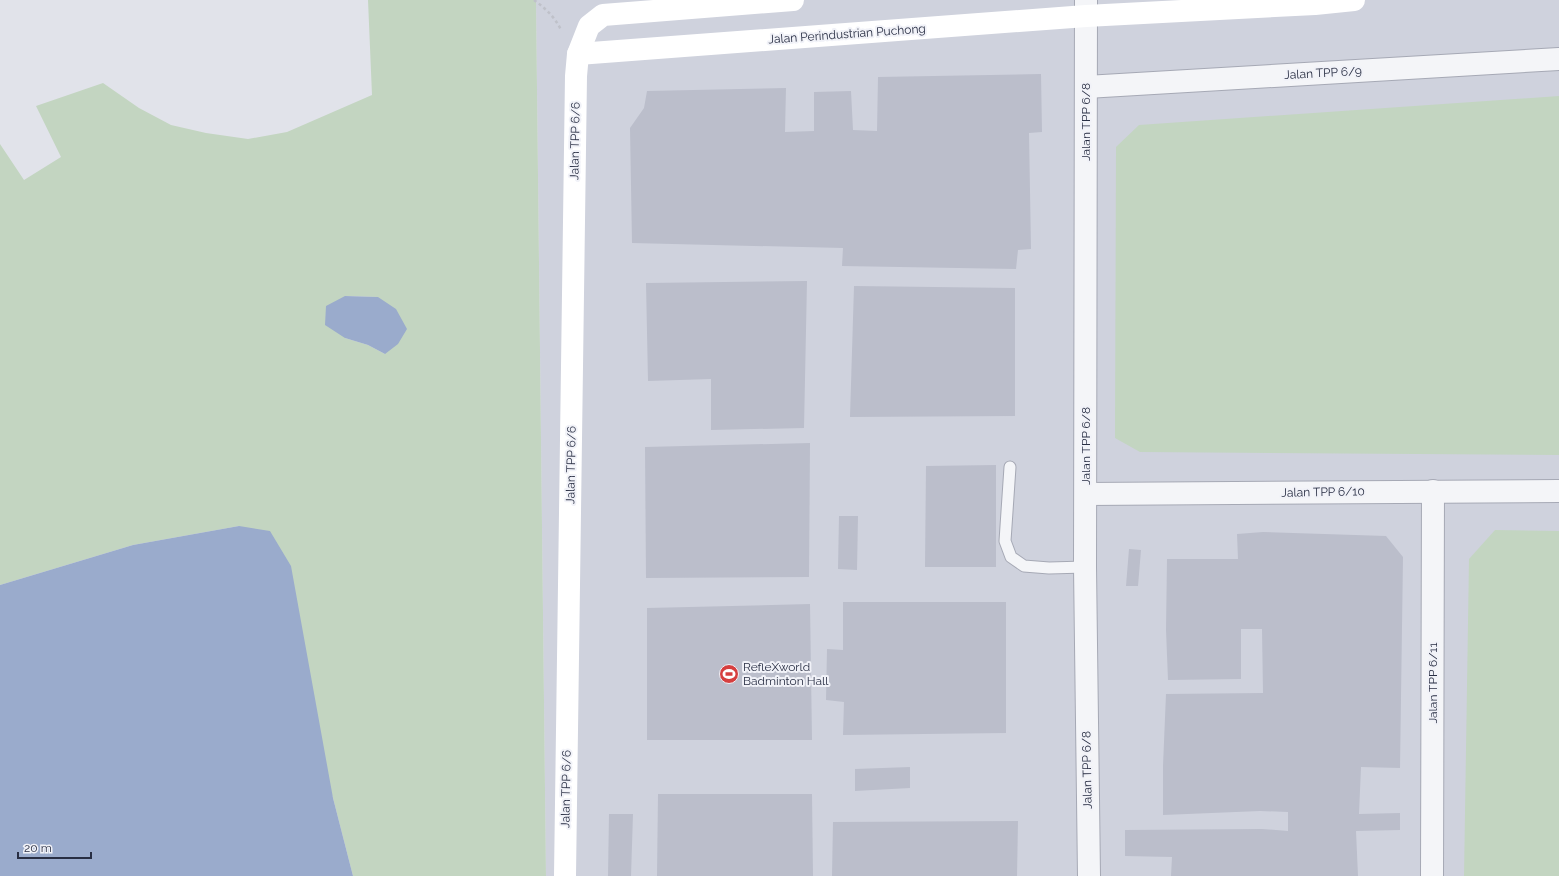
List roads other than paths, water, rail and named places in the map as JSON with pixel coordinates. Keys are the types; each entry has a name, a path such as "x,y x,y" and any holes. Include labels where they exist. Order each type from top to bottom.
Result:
{"street":[{"path":"578,54 589,26 603,15 793,0"},
{"name":"Jalan Perindustrian Puchong","path":"578,54 1086,8 1307,4 1354,0"},
{"name":"Jalan TPP 6/8","path":"1086,8 1085,567 1088,876"},
{"name":"Jalan TPP 6/6","path":"565,876 576,76 578,54"},
{"name":"Jalan TPP 6/9","path":"1086,87 1559,58"},
{"name":"Jalan TPP 6/10","path":"1086,494 1559,490"},
{"name":"Jalan TPP 6/11","path":"1432,876 1433,491"}],"lane":[{"path":"1010,467 1005,541 1011,557 1024,566 1048,568 1085,567"}],"water":[{"path":"345,296 378,297 396,309 407,329 398,344 385,354 368,345 345,338 325,325 326,306"},
{"path":"239,526 270,531 291,566 333,798 353,876 0,876 0,585 133,545"}],"place":[{"name":"RefleXworld Badminton Hall","path":"729,674"}]}
